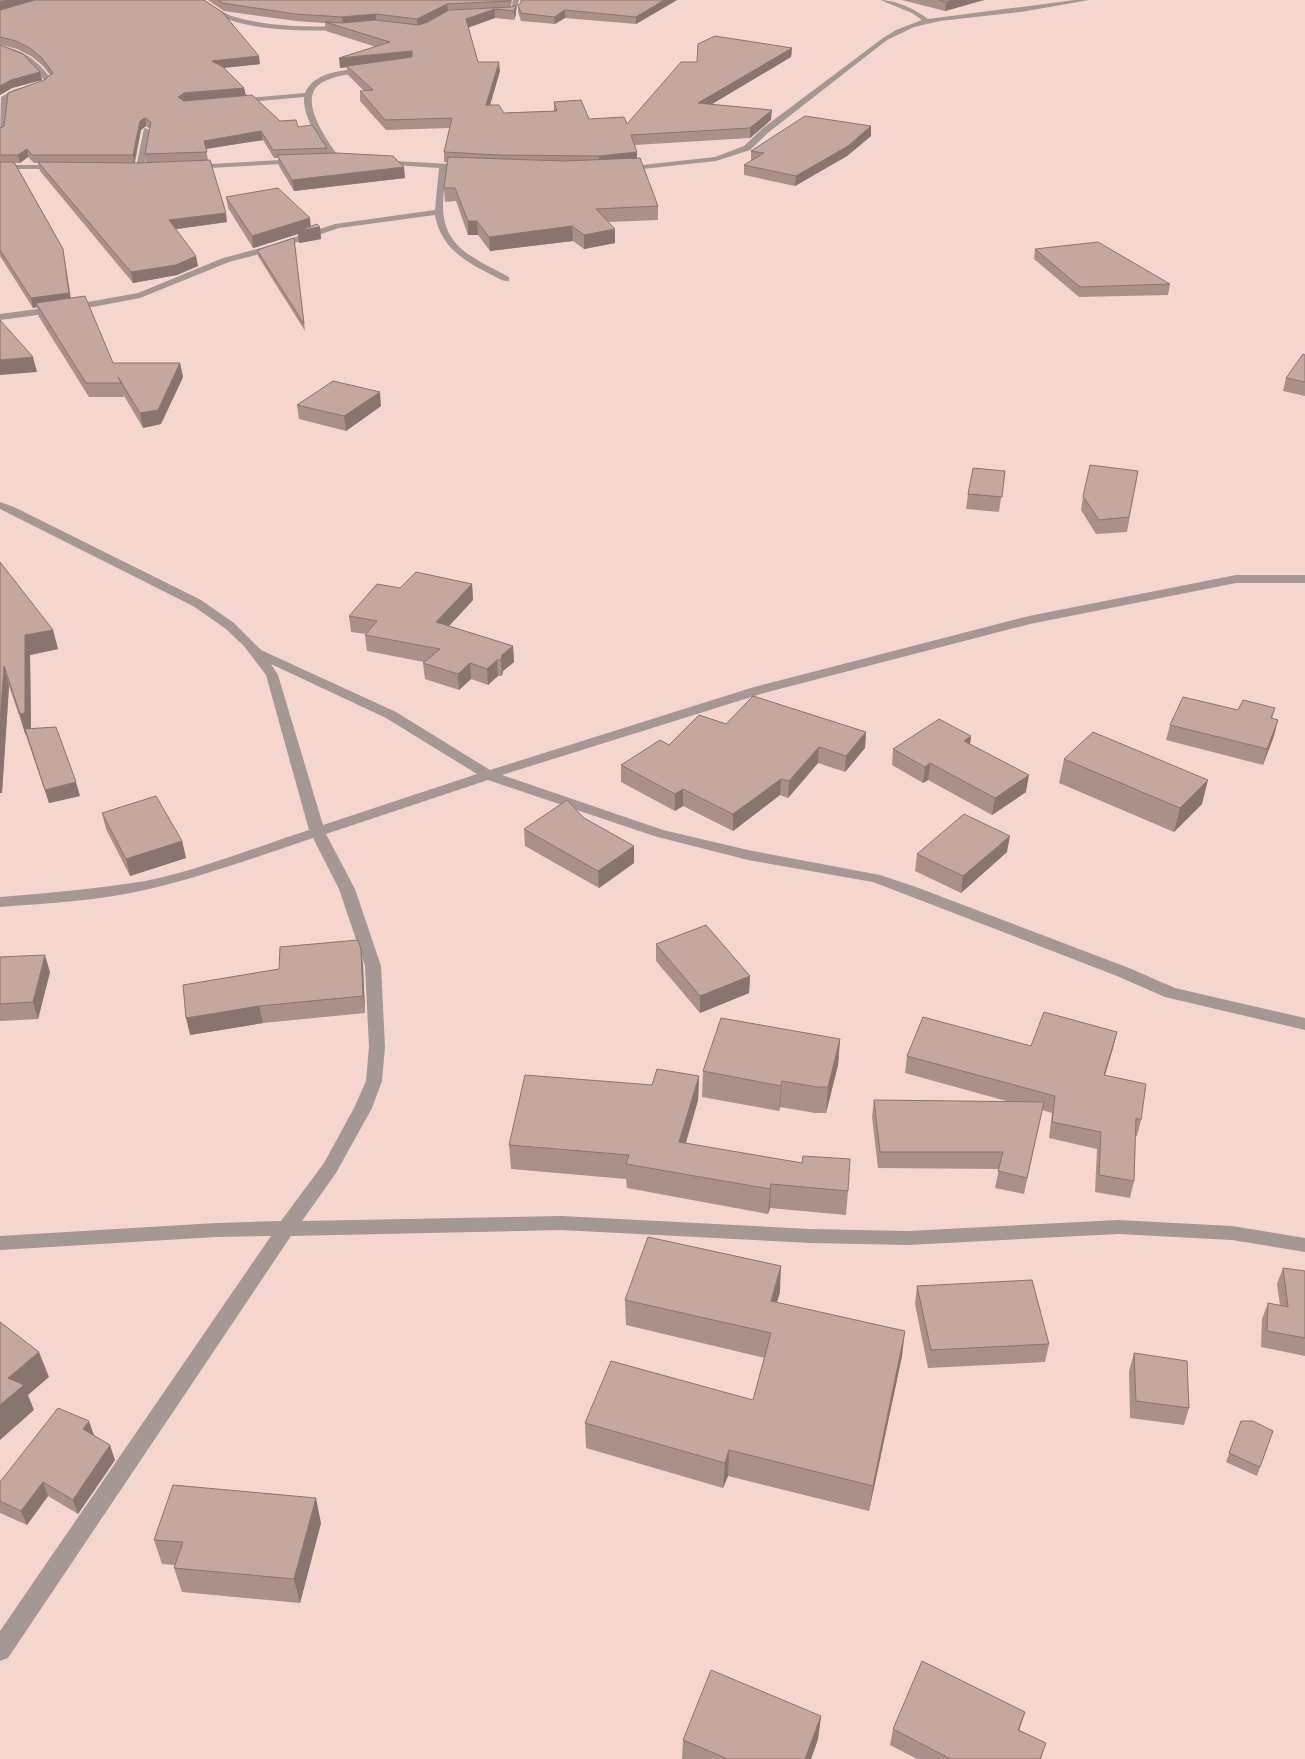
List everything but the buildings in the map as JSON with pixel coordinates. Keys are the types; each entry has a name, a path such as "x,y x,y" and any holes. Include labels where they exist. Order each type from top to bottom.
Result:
{"street":[{"path":"201,0 223,16 258,23 354,28"},
{"path":"488,14 514,11 516,0"},
{"path":"883,0 914,12 927,20"},
{"path":"618,169 716,159 738,152 746,148 766,130 894,32 927,20 1042,8 1086,0"},
{"path":"0,48 26,55 35,62 49,81 46,84 16,92 4,99 0,134"},
{"path":"337,160 313,122 306,99 307,95 315,82 374,68"},
{"path":"232,101 307,95"},
{"path":"140,168 147,130"},
{"path":"328,160 347,160"},
{"path":"187,167 309,161"},
{"path":"366,161 471,168"},
{"path":"443,166 438,212 443,235 459,253 506,279"},
{"path":"0,167 70,167"},
{"path":"130,168 149,168"},
{"path":"0,317 82,306 140,295 226,260 268,249 338,226 438,212"},
{"path":"0,505 10,508 197,603 225,621 259,652 391,715 488,775 659,833 748,855 875,878 920,893 1123,972 1171,993 1305,1024"},
{"path":"0,902 90,894 147,884 211,867 488,775 759,690 1029,620 1236,580 1268,578 1305,579"},
{"path":"0,1650 285,1230 330,1168 363,1108 374,1081 377,1047 372,966 347,889 318,831 272,675 259,652"},
{"path":"0,1243 216,1230 561,1224 810,1236 908,1238 1118,1227 1232,1233 1305,1245"}]}
